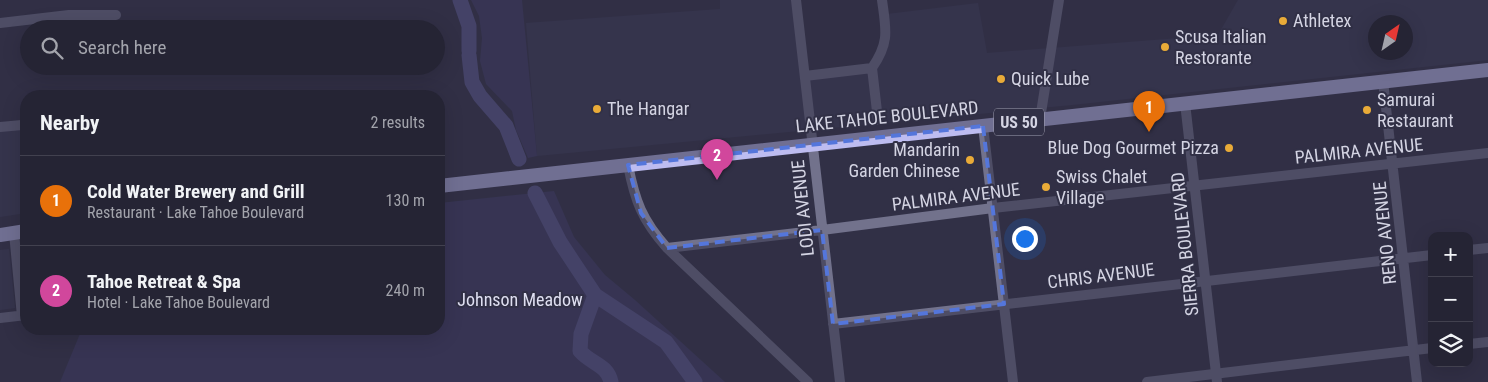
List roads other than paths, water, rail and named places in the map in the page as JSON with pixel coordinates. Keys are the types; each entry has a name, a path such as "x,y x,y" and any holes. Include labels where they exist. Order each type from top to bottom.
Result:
{"highway":[{"name":"LAKE TAHOE BOULEVARD","path":"445,185 1488,70"}],"street":[{"name":"LODI AVENUE","path":"796,0 840,382"},
{"path":"878,120 872,68 882,54 886,41 882,0"},
{"path":"1040,119 1059,0"},
{"path":"26,20 69,15 116,15"},
{"path":"0,23 20,21"},
{"path":"805,76 872,68"},
{"name":"RENO AVENUE","path":"1383,81 1394,164 1417,382"},
{"name":"SIERRA BOULEVARD","path":"1186,103 1216,378"},
{"path":"0,127 20,125"},
{"path":"983,126 1013,382"},
{"name":"PALMIRA AVENUE","path":"667,248 992,208 1488,153"},
{"path":"628,165 633,192 641,213 652,232 808,382"},
{"path":"13,233 20,286"},
{"path":"1473,250 1488,248"},
{"name":"CHRIS AVENUE","path":"833,324 1428,255"},
{"path":"0,318 20,316"},
{"path":"1473,344 1488,342"},
{"path":"1147,382 1216,378 1428,348"}],"waterway":[{"path":"460,0 469,26 469,51"},
{"path":"469,55 472,82 480,96 506,126 519,159"},
{"path":"535,193 560,242 595,295 666,342 695,382"},
{"path":"595,295 581,334 580,351 606,371 611,382"}],"place":[{"name":"Athletex","path":"1283,21"},
{"name":"Scusa Italian Restorante","path":"1165,47"},
{"name":"Quick Lube","path":"1001,79"},
{"name":"The Hangar","path":"597,109"},
{"name":"Samurai Restaurant","path":"1367,110"},
{"name":"Cold Water Brewery and Grill","path":"1149,132"},
{"name":"Blue Dog Gourmet Pizza","path":"1229,148"},
{"name":"Mandarin Garden Chinese","path":"970,160"},
{"name":"Tahoe Retreat & Spa","path":"717,180"},
{"name":"Swiss Chalet Village","path":"1046,187"}],"park label":[{"name":"Johnson Meadow","path":"520,300"}]}
